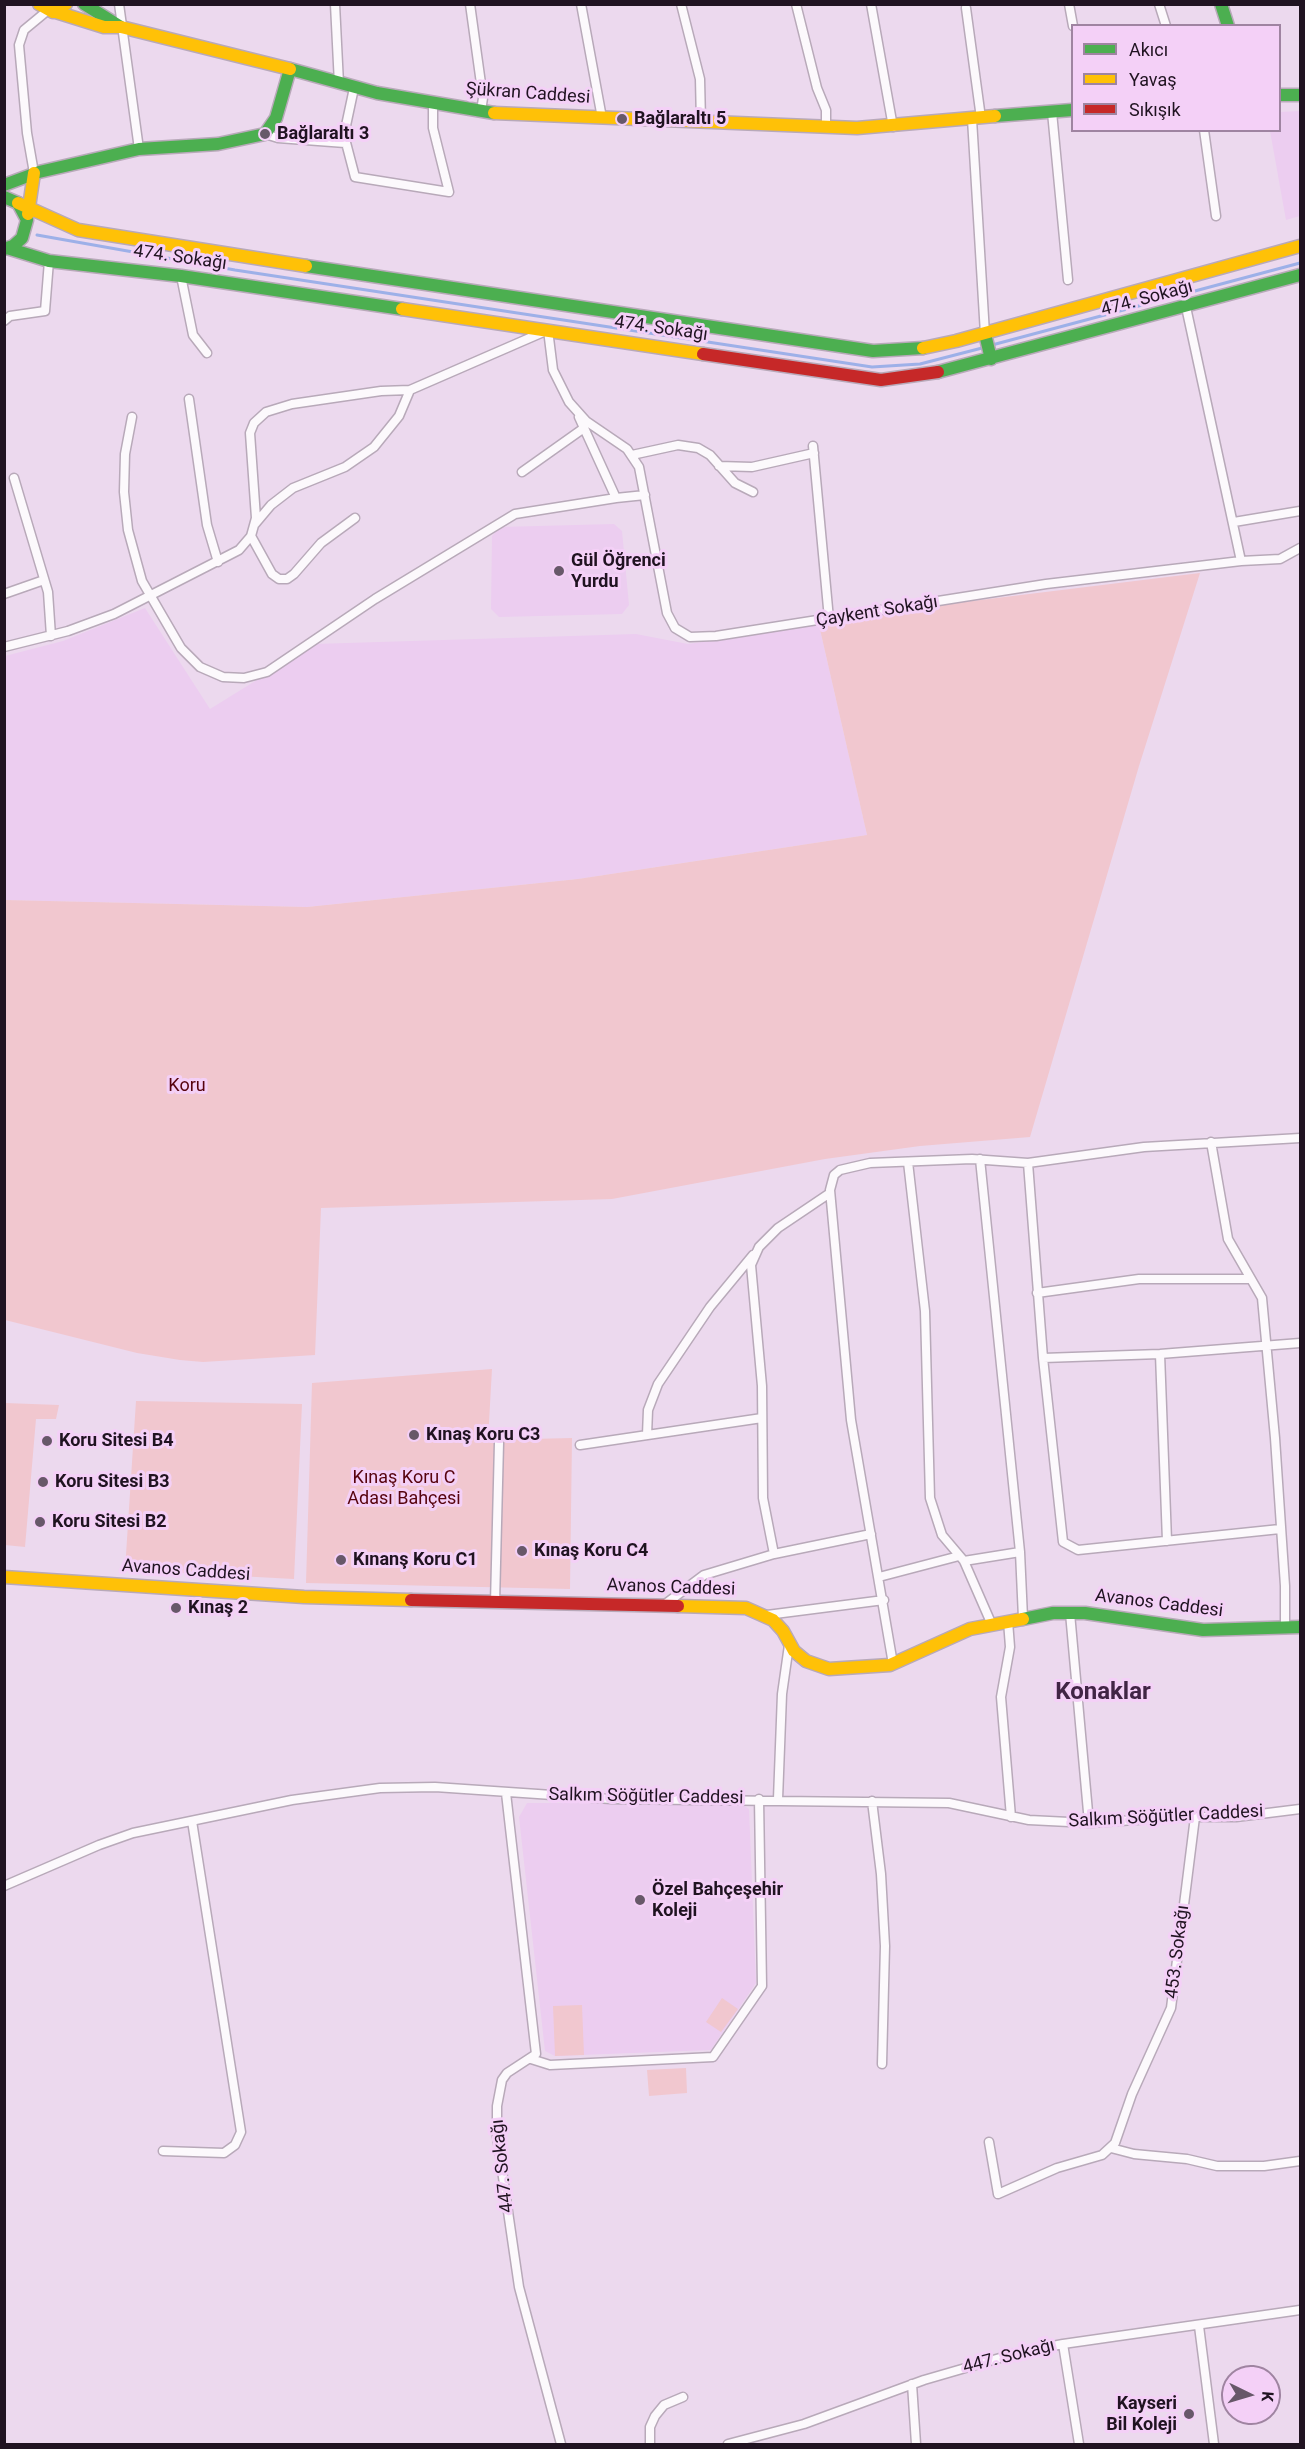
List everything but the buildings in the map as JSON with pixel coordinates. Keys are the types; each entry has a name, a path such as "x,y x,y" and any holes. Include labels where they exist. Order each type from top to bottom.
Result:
{"street":[{"path":"84,4 122,27"},
{"path":"119,4 139,149"},
{"path":"335,4 339,84"},
{"path":"470,4 483,98 481,111"},
{"path":"581,4 602,118"},
{"path":"681,4 700,79 701,122"},
{"path":"796,4 817,88 826,110 826,128"},
{"path":"871,4 893,127"},
{"path":"1069,4 1073,24"},
{"path":"1159,4 1165,24"},
{"path":"1221,4 1227,24"},
{"path":"6,248 22,237 25,210 34,173 27,133 19,45 24,30 52,8 104,27 122,27"},
{"path":"966,8 976,118 986,337 990,356"},
{"name":"Şükran Caddesi","path":"122,27 290,69 339,84 481,111 826,128 893,127 1071,110"},
{"path":"265,134 276,118 290,69"},
{"path":"354,87 345,142 355,177 449,192 433,128 433,103"},
{"path":"1281,95 1300,95"},
{"path":"1052,112 1068,279"},
{"path":"1204,132 1216,216"},
{"path":"4,185 34,173 139,149 218,144 265,134 278,138 345,142"},
{"name":"474. Sokağı","path":"4,197 25,210 78,230 838,347 899,351 986,337 1300,246"},
{"name":"474. Sokağı","path":"6,248 49,261 181,276 881,380 916,377 990,356 1186,308 1300,275"},
{"path":"4,321 10,316 45,311 49,261"},
{"path":"181,276 193,335 207,353"},
{"path":"1186,308 1241,561"},
{"path":"255,525 250,434 262,415 292,404 381,391 410,390 548,330 553,370 563,393 576,411 616,498"},
{"path":"4,648 93,623 239,550 271,505 293,488 345,467 374,447 399,416 410,390"},
{"path":"189,399 207,525 218,562"},
{"path":"576,411 632,455 685,445 704,450 735,483 753,492"},
{"path":"132,417 124,464 125,511 132,547 149,597 175,640 200,667 223,677 252,677 267,672 375,599 515,514 645,495"},
{"path":"522,472 584,428"},
{"path":"719,466 752,467 814,449 830,619"},
{"name":"Çaykent Sokağı","path":"632,455 639,467 667,613 680,632 690,636 716,636 1046,584 1241,561 1280,559 1300,548"},
{"path":"14,478 44,580 51,636"},
{"path":"1234,522 1300,511"},
{"path":"251,536 272,574 279,579 287,579 321,543 355,518"},
{"path":"4,594 44,580"},
{"path":"893,1664 849,1399 830,1193 832,1178 840,1170 870,1163 980,1159 1028,1163 1122,1150 1211,1142 1300,1138"},
{"path":"1211,1142 1228,1239 1262,1298 1285,1586 1285,1629"},
{"path":"980,1159 1020,1552 1023,1618"},
{"path":"908,1162 925,1311 928,1485 937,1524 948,1545 962,1559 992,1625"},
{"path":"1028,1163 1043,1358 1063,1542 1078,1550 1280,1529"},
{"path":"647,1435 648,1410 658,1384 710,1307 778,1228 830,1193"},
{"path":"755,1253 751,1272 762,1386 763,1498 774,1554"},
{"path":"1037,1293 1139,1279 1250,1279"},
{"path":"1043,1358 1160,1354 1300,1343"},
{"path":"1160,1354 1167,1541"},
{"path":"580,1445 762,1418"},
{"path":"495,1603 499,1443"},
{"path":"664,1605 704,1575 774,1554 871,1534"},
{"path":"879,1576 962,1559 1020,1552"},
{"name":"Avanos Caddesi","path":"4,1577 304,1597 746,1608 767,1615 783,1631 789,1645 806,1661 829,1669 868,1668 893,1664 970,1629 1023,1618 1070,1613 1203,1630 1300,1627"},
{"path":"767,1615 884,1600"},
{"path":"1070,1613 1089,1823"},
{"path":"1008,1621 1010,1647 1002,1682 1001,1708 1011,1817"},
{"path":"778,1799 782,1694 789,1645"},
{"name":"Salkım Söğütler Caddesi","path":"4,1886 116,1838 292,1800 381,1788 435,1787 611,1799 778,1799 949,1803 1011,1817 1089,1823 1236,1817 1300,1809"},
{"path":"506,1792 536,2054 531,2059 550,2066 713,2057 762,1986 759,1799"},
{"path":"872,1801 881,1874 885,1947 882,2064"},
{"name":"453. Sokağı","path":"1111,2148 1132,2094 1171,2008 1195,1817"},
{"path":"163,2151 224,2153 235,2145 241,2132 192,1821"},
{"name":"447. Sokağı","path":"531,2059 507,2073 502,2080 497,2106 497,2136 519,2287 561,2445"},
{"path":"989,2142 998,2194 1057,2169 1102,2155 1111,2148 1134,2154 1187,2159 1217,2166 1255,2166 1300,2162"},
{"name":"447. Sokağı","path":"728,2445 804,2424 912,2384 1001,2357 1063,2344 1300,2310"},
{"path":"1199,2326 1214,2445"},
{"path":"1063,2344 1078,2445"},
{"path":"912,2384 916,2445"},
{"path":"650,2445 650,2427 655,2416 664,2405 683,2397"}],"shaded area":[{"path":"1300,111 1300,216 1286,220 1270,132 1281,132 1281,112"},
{"name":"Gül Öğrenci Yurdu","path":"614,524 622,531 629,605 622,614 499,617 491,609 492,536 500,527"},
{"path":"145,608 210,709 315,644 636,634 688,644 819,625 867,835 578,879 307,907 5,900 5,656 63,641"},
{"name":"Özel Bahçeşehir Koleji","path":"527,1803 740,1803 749,1809 756,1983 711,2050 555,2056 545,2051 519,1817"}],"green space":[{"name":"Koru","path":"1200,573 1139,766 1030,1137 920,1146 825,1159 612,1199 321,1208 315,1355 203,1362 180,1360 137,1353 5,1320 5,900 307,907 578,879 867,835 819,625 956,603"},
{"name":"Kınaş Koru C Adası Bahçesi","path":"492,1369 488,1440 572,1438 570,1589 306,1583 312,1383"},
{"path":"136,1401 302,1404 294,1579 125,1570"},
{"path":"5,1403 59,1405 56,1419 36,1419 25,1547 5,1545"},
{"path":"722,1998 738,2009 721,2032 706,2022"},
{"path":"582,2005 584,2055 555,2056 553,2006"},
{"path":"686,2068 687,2093 649,2096 647,2070"}],"waterway":[{"path":"37,235 235,270 872,367 920,364 986,347"},
{"path":"992,345 1300,263"}],"traffic: fast":[{"path":"84,4 121,27"},
{"path":"1221,4 1227,24"},
{"path":"4,185 39,172 139,149 218,144 265,134 276,118 290,69 377,93 494,113"},
{"path":"1281,95 1300,95"},
{"path":"995,116 1071,110"},
{"path":"4,197 18,203 27,220 22,238 13,246 4,249"},
{"path":"7,248 49,261 181,276 402,309"},
{"path":"306,266 873,351 923,348"},
{"path":"938,372 1300,275"},
{"path":"985,334 991,359"},
{"path":"1023,1619 1053,1613 1085,1613 1203,1630 1300,1627"}],"traffic: slow":[{"path":"39,4 53,12 66,4"},
{"path":"56,12 104,27 121,27 290,69"},
{"path":"494,113 857,128 995,116"},
{"path":"28,214 34,173"},
{"path":"18,203 78,230 306,266"},
{"path":"923,348 956,341 1300,246"},
{"path":"402,309 703,354"},
{"path":"4,1577 304,1597 411,1600"},
{"path":"678,1606 746,1608 773,1620 783,1631 794,1651 806,1661 829,1669 890,1665 970,1629 1023,1619"}],"traffic: jam":[{"path":"703,354 881,380 938,372"},
{"path":"411,1600 678,1606"}],"place":[{"name":"Bağlaraltı 5","path":"622,119"},
{"name":"Bağlaraltı 3","path":"265,134"},
{"name":"Gül Öğrenci Yurdu","path":"559,571"},
{"name":"Kınaş Koru C3","path":"414,1435"},
{"name":"Koru Sitesi B4","path":"47,1441"},
{"name":"Koru Sitesi B3","path":"43,1482"},
{"name":"Koru Sitesi B2","path":"40,1522"},
{"name":"Kınaş Koru C4","path":"522,1551"},
{"name":"Kınanş Koru C1","path":"341,1560"},
{"name":"Kınaş 2","path":"176,1608"},
{"name":"Özel Bahçeşehir Koleji","path":"640,1900"},
{"name":"Kayseri Bil Koleji","path":"1189,2414"}],"district":[{"name":"Konaklar","path":"1103,1693"}]}
